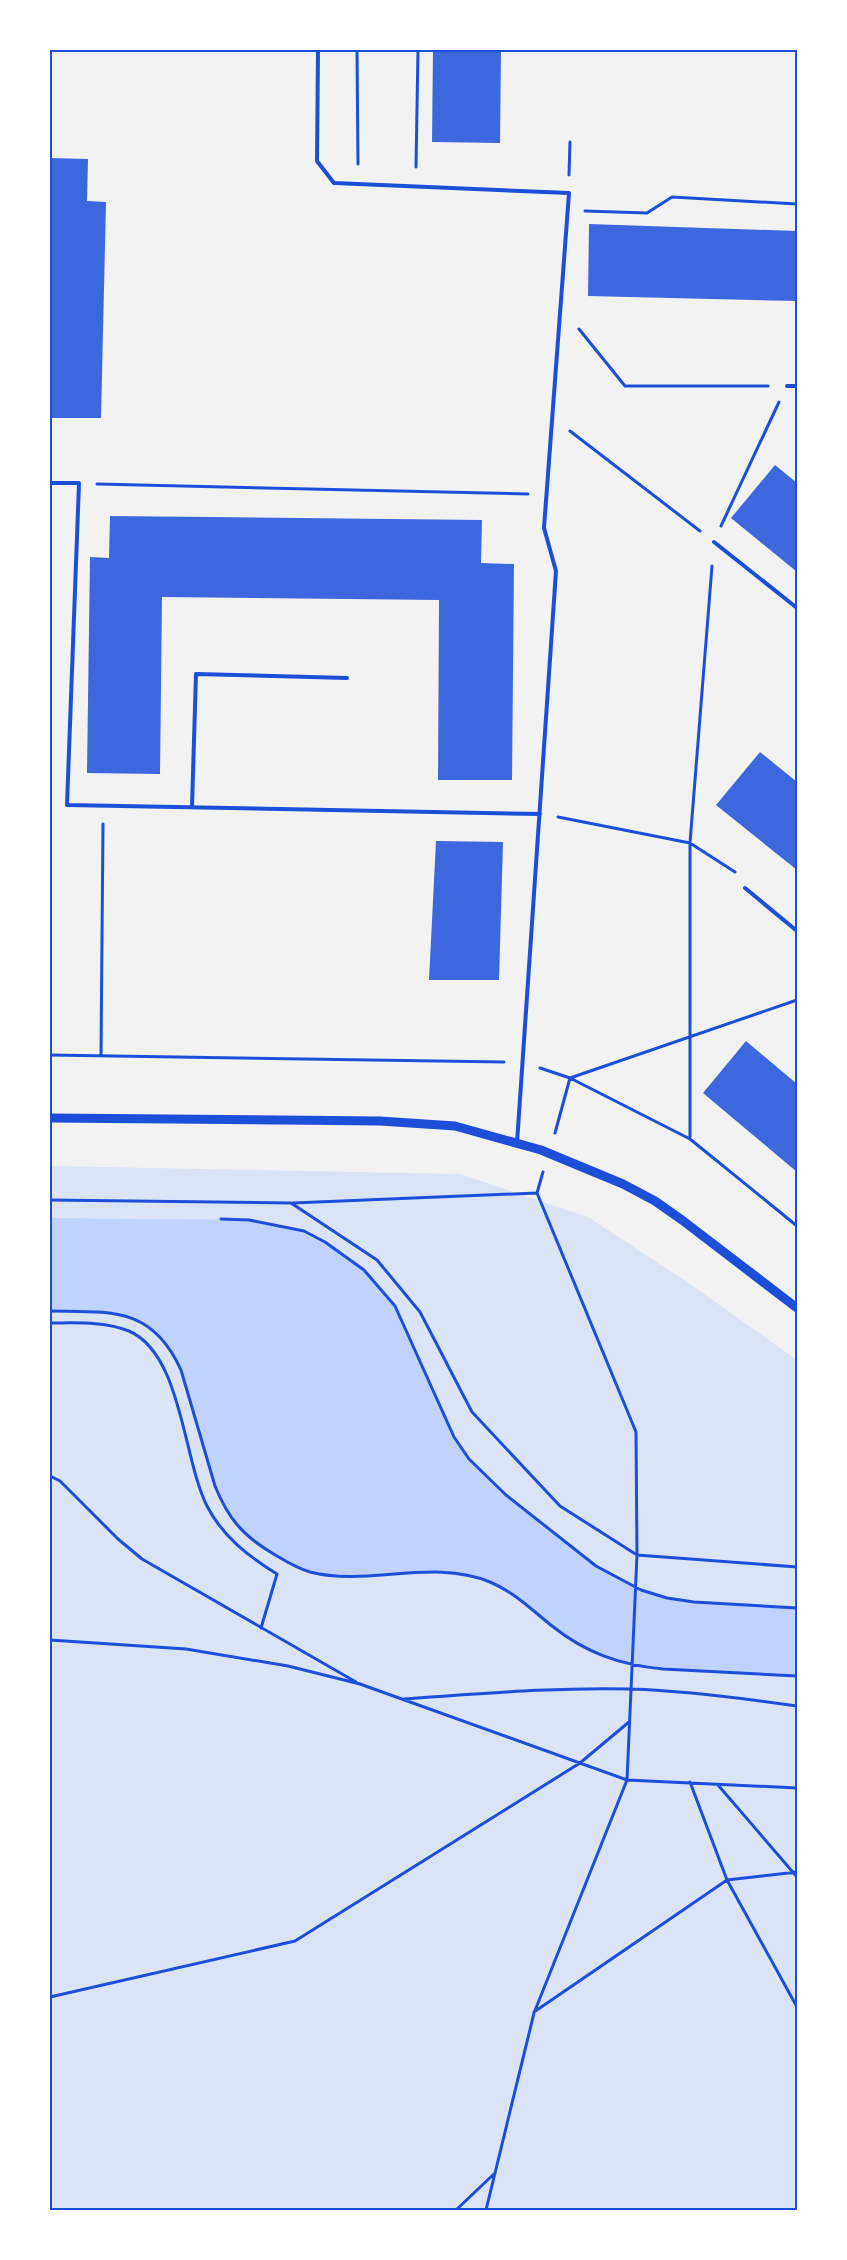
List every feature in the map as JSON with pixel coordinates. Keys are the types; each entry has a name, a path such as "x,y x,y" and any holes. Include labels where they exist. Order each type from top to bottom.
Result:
{"street":[{"path":"50,1118 390,1122 455,1126 549,1153 623,1184 654,1200 797,1308"}],"lane":[{"path":"318,50 317,161 334,183 569,194 544,528 556,571 517,1144"},
{"path":"786,386 797,386"},
{"path":"50,483 79,483 67,805 540,814"},
{"path":"714,542 797,608"},
{"path":"192,807 196,674 347,678"},
{"path":"745,888 797,931"}],"path":[{"path":"357,50 358,184"},
{"path":"416,186 418,50"},
{"path":"569,194 570,142"},
{"path":"568,210 647,213 672,197 797,204"},
{"path":"561,307 625,386 786,386 714,542 690,843 690,1139"},
{"path":"553,417 714,542"},
{"path":"79,483 547,494"},
{"path":"101,1055 104,806"},
{"path":"540,814 690,843"},
{"path":"570,1078 797,1000"},
{"path":"50,1055 524,1063 570,1078 690,1139 797,1226"},
{"path":"486,2210 534,2013 627,1780 637,1555 636,1432 537,1193"},
{"path":"50,1200 291,1203 453,1196"},
{"path":"291,1203 377,1260 420,1312 472,1412 560,1506 637,1555 797,1567"},
{"path":"221,1219 249,1220 304,1231 325,1242 364,1270 395,1306 454,1437 469,1459 506,1496 596,1566 641,1590 667,1598 694,1602 797,1608"},
{"path":"50,1311 104,1312 123,1315 140,1321 155,1330 174,1355 181,1370 215,1486 222,1503 244,1534 292,1564 309,1571 329,1575 421,1572 467,1575 490,1582 509,1591 571,1640 605,1658 656,1669 797,1676"},
{"path":"50,1323 114,1326 131,1332 156,1353 172,1389 206,1505 219,1526 237,1546 277,1574 261,1628"},
{"path":"50,1476 60,1481 118,1539 142,1560 360,1684"},
{"path":"50,1640 186,1649 288,1666 360,1684 627,1780 797,1788"},
{"path":"401,1699 589,1689 631,1689 696,1693 797,1706"},
{"path":"50,1997 295,1941 580,1763 629,1722"},
{"path":"690,1782 727,1880 797,2007"},
{"path":"717,1784 797,1877"},
{"path":"534,2013 727,1880 795,1873"},
{"path":"456,2210 496,2172"}],"shaded area":[{"path":"50,1166 460,1174 588,1217 687,1282 797,1360 797,2210 50,2210"}],"water":[{"path":"50,1218 249,1220 304,1231 325,1242 364,1270 395,1306 454,1437 469,1459 506,1495 596,1566 641,1590 667,1598 694,1602 797,1608 797,1676 678,1671 631,1665 601,1656 587,1649 502,1589 470,1576 443,1573 356,1576 323,1574 302,1569 259,1545 236,1524 220,1495 208,1463 189,1394 178,1364 163,1339 141,1322 120,1315 97,1312 50,1311"}],"building":[{"path":"433,50 501,50 500,143 432,142"},
{"path":"50,158 88,159 87,201 106,202 101,418 50,418"},
{"path":"589,224 797,231 797,301 588,296"},
{"path":"775,465 797,483 797,572 731,518"},
{"path":"110,516 482,520 481,563 514,564 512,780 438,780 439,600 162,597 160,774 87,773 90,557 109,558"},
{"path":"760,752 797,782 797,870 716,805"},
{"path":"436,841 503,842 499,980 429,980"},
{"path":"746,1041 797,1084 797,1172 703,1093"}]}
